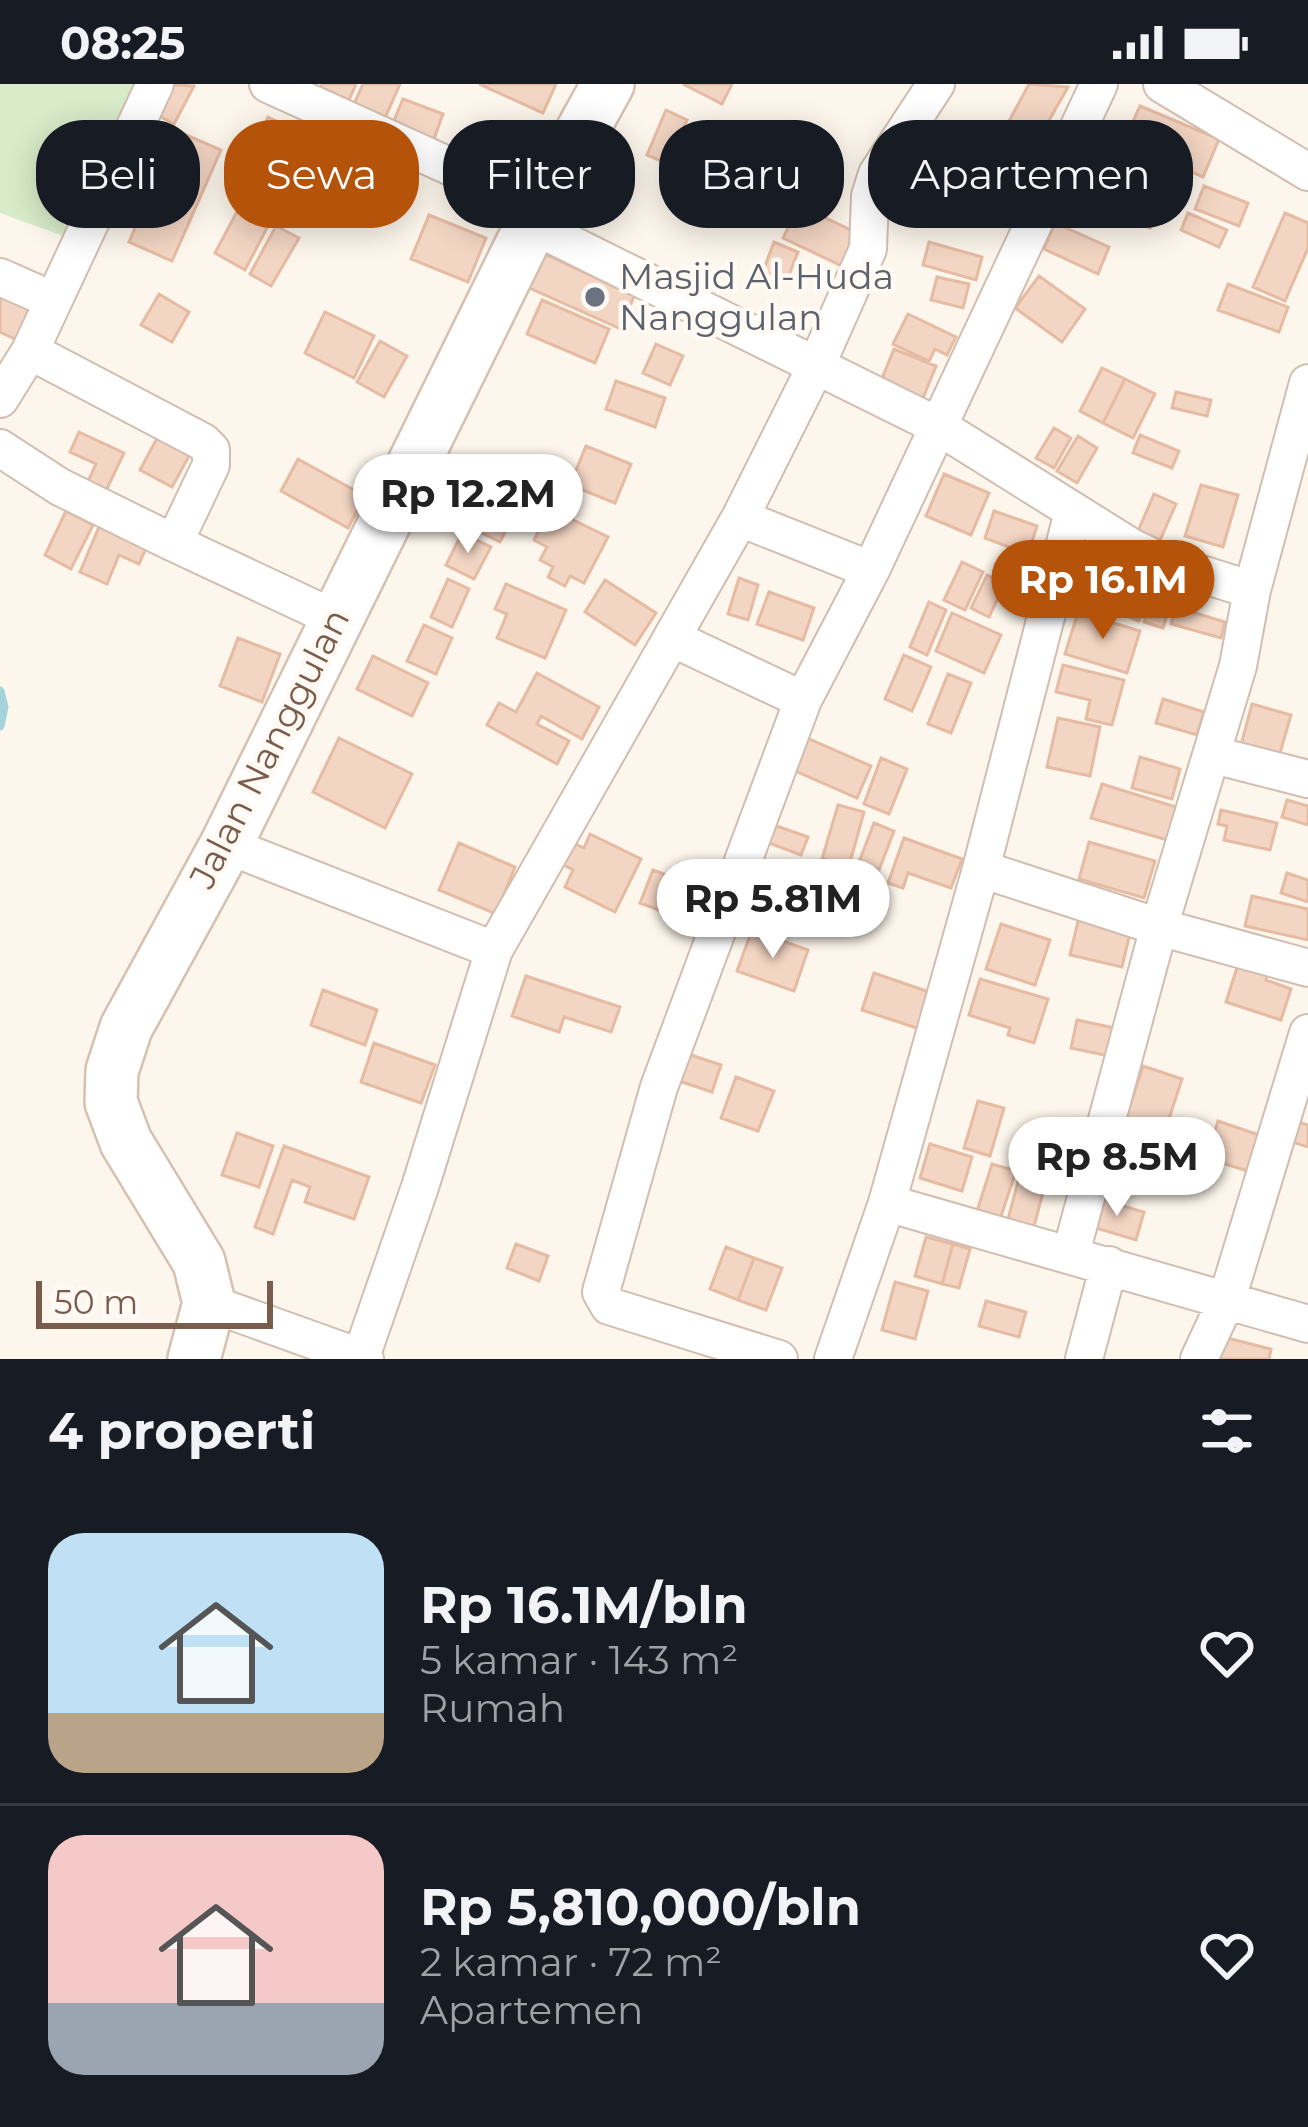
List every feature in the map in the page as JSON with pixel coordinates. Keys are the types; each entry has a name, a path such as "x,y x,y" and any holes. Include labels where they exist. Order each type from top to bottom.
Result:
{"street":[{"path":"0,399 30,351 154,84"},
{"path":"268,84 443,170"},
{"name":"Jalan Nanggulan","path":"588,120 608,84"},
{"path":"194,1359 209,1304 363,1358 494,950 740,518 818,364 868,249 870,196 877,174 936,84"},
{"path":"779,1359 609,1306 602,1299 601,1285 659,1087 802,700 871,570 1100,84"},
{"path":"1162,84 1308,172"},
{"name":"Jalan Nanggulan","path":"209,1304 199,1262 126,1142 111,1102 112,1071 125,1028 226,845 530,228"},
{"path":"559,228 938,426 1160,561 1252,590"},
{"path":"0,277 52,300"},
{"path":"30,351 211,449 211,465 174,543"},
{"path":"1071,1252 1159,927 1214,755 1308,383"},
{"path":"0,448 60,487 334,618"},
{"path":"833,1359 886,1202 981,869 1073,512"},
{"path":"740,518 871,570"},
{"path":"674,639 802,700"},
{"path":"1214,755 1308,779"},
{"path":"226,845 494,950"},
{"path":"981,869 1159,927 1308,968"},
{"path":"1199,1359 1227,1299 1308,1033"},
{"path":"886,1202 1308,1324"},
{"path":"1084,1359 1109,1265"}],"green space":[{"path":"0,84 144,84 127,120 36,120 36,226 0,213"},
{"path":"42,228 77,228 72,239"}],"building":[{"path":"162,84 194,86 176,120 148,110"},
{"path":"322,84 356,84 349,100"},
{"path":"363,84 400,84 384,120 353,106"},
{"path":"479,84 556,84 543,113"},
{"path":"683,84 732,84 722,104"},
{"path":"1029,84 1068,87 1049,120 1010,120"},
{"path":"403,99 443,114 434,139 419,133 419,120 394,120"},
{"path":"1140,106 1174,120 1134,120"},
{"path":"666,110 687,120 662,120"},
{"path":"659,127 659,160 647,155"},
{"path":"1193,128 1219,139 1203,177 1193,173"},
{"path":"200,141 221,150 200,198"},
{"path":"1204,186 1248,203 1239,226 1195,209"},
{"path":"1285,213 1308,223 1308,248 1285,301 1253,287"},
{"path":"429,215 443,221 443,228 461,228 486,238 468,282 411,259"},
{"path":"1193,215 1227,230 1219,247 1181,230 1193,228"},
{"path":"844,227 861,235 846,268 783,238 788,228"},
{"path":"135,228 187,228 172,261 129,242"},
{"path":"228,228 267,228 245,270 215,253"},
{"path":"275,228 299,238 271,286 250,274"},
{"path":"1053,228 1066,228 1109,247 1098,274 1044,249"},
{"path":"774,242 798,252 787,280 763,271"},
{"path":"929,242 982,257 976,280 923,265"},
{"name":"Masjid Al-Huda Nanggulan","path":"541,252 634,296 621,329 525,286"},
{"path":"1039,276 1085,309 1062,342 1015,308"},
{"path":"937,277 969,284 963,308 931,300"},
{"path":"1228,284 1288,307 1279,332 1218,310"},
{"path":"0,290 43,304 26,344 0,332"},
{"path":"159,294 189,312 172,342 141,325"},
{"path":"542,300 609,329 595,363 527,334"},
{"path":"325,312 374,336 354,378 305,353"},
{"path":"908,314 956,337 947,355 935,349 929,361 893,344"},
{"path":"380,341 407,356 384,397 357,382"},
{"path":"656,344 683,356 670,385 643,373"},
{"path":"894,349 936,366 923,398 881,381"},
{"path":"1102,368 1125,379 1103,423 1080,411"},
{"path":"1125,379 1155,394 1133,438 1103,423"},
{"path":"616,381 665,398 655,427 606,409"},
{"path":"1176,392 1211,400 1207,416 1172,408"},
{"path":"1054,428 1071,438 1054,468 1036,458"},
{"path":"162,429 194,447 172,487 140,470"},
{"path":"79,432 124,453 102,499 84,490 96,464 70,452"},
{"path":"1140,435 1179,451 1172,468 1133,453"},
{"path":"1078,436 1097,448 1077,483 1057,471"},
{"path":"586,446 631,464 615,503 570,485"},
{"path":"298,459 365,496 348,528 281,491"},
{"path":"473,471 523,497 500,542 450,517"},
{"path":"944,474 989,493 971,535 926,516"},
{"path":"1201,485 1238,495 1223,547 1185,536"},
{"path":"1154,494 1176,504 1157,547 1135,538"},
{"path":"66,511 93,525 71,569 45,555"},
{"path":"994,511 1037,526 1028,554 985,538"},
{"path":"563,515 608,537 584,583 570,576 565,586 548,577 553,567 540,560 547,547 534,540 544,520 557,526"},
{"path":"99,527 146,548 139,564 119,555 107,584 80,572"},
{"path":"462,533 491,547 474,579 446,565"},
{"path":"962,562 983,572 965,610 944,600"},
{"path":"1111,573 1151,587 1139,621 1100,606"},
{"path":"987,575 1005,584 989,617 971,608"},
{"path":"739,578 758,585 748,620 728,614"},
{"path":"448,579 469,589 452,627 431,617"},
{"path":"605,580 656,613 635,645 585,612"},
{"path":"506,584 566,610 545,658 497,638 507,614 495,609"},
{"path":"769,592 814,608 803,640 757,624"},
{"path":"1153,593 1172,599 1163,628 1144,622"},
{"path":"929,602 946,610 927,655 910,647"},
{"path":"1176,607 1225,622 1221,638 1171,624"},
{"path":"1078,612 1140,631 1127,673 1065,654"},
{"path":"952,613 1001,635 984,673 936,651"},
{"path":"424,625 452,638 436,674 407,661"},
{"path":"238,638 280,654 262,702 220,686"},
{"path":"904,655 931,667 912,711 885,699"},
{"path":"373,656 428,683 412,716 357,689"},
{"path":"1063,665 1124,680 1112,725 1086,719 1090,700 1056,692"},
{"path":"537,673 599,707 582,739 541,716 537,724 569,741 557,764 487,725 499,703 516,712"},
{"path":"948,674 971,683 951,733 928,724"},
{"path":"1163,699 1204,712 1197,735 1156,723"},
{"path":"1252,704 1291,715 1278,760 1240,749"},
{"path":"1058,718 1100,727 1090,776 1047,767"},
{"path":"339,738 412,774 385,828 313,792"},
{"path":"807,738 871,766 857,798 793,770"},
{"path":"1140,757 1180,769 1172,799 1132,788"},
{"path":"881,758 907,769 889,814 864,804"},
{"path":"1102,784 1176,807 1167,840 1091,818"},
{"path":"1287,800 1308,806 1308,825 1282,817"},
{"path":"838,805 864,812 849,866 822,859"},
{"path":"1221,810 1277,823 1270,850 1224,840 1227,826 1218,824"},
{"path":"768,823 808,837 801,855 761,840"},
{"path":"874,823 894,831 879,870 859,862"},
{"path":"590,834 641,859 615,912 565,887 573,870 558,862 569,841 584,848"},
{"path":"904,838 962,859 951,888 908,873 903,888 888,883"},
{"path":"1089,842 1155,861 1144,898 1079,879"},
{"path":"459,843 515,867 496,914 439,890"},
{"path":"653,870 698,887 686,920 640,903"},
{"path":"1287,873 1308,880 1308,902 1281,893"},
{"path":"1252,896 1308,909 1308,940 1245,926"},
{"path":"1079,917 1131,929 1122,967 1070,955"},
{"path":"1001,924 1050,940 1035,985 986,969"},
{"path":"752,930 808,950 794,991 737,971"},
{"path":"1241,955 1271,966 1266,980 1291,989 1281,1020 1226,1002"},
{"path":"874,973 935,994 923,1030 862,1010"},
{"path":"526,976 620,1007 611,1032 564,1017 559,1032 512,1016"},
{"path":"980,979 1048,999 1034,1043 1008,1035 1010,1028 969,1015"},
{"path":"323,990 377,1010 365,1045 311,1025"},
{"path":"1077,1020 1114,1028 1109,1056 1071,1048"},
{"path":"374,1043 435,1065 421,1103 361,1082"},
{"path":"685,1053 721,1065 712,1092 676,1080"},
{"path":"1143,1066 1182,1079 1163,1137 1124,1124"},
{"path":"736,1077 774,1091 758,1131 721,1118"},
{"path":"978,1101 1004,1108 990,1156 964,1148"},
{"path":"1218,1121 1265,1137 1254,1173 1206,1158"},
{"path":"1295,1121 1308,1125 1308,1147 1289,1141"},
{"path":"237,1133 273,1146 259,1187 222,1175"},
{"path":"930,1144 972,1157 962,1191 920,1178"},
{"path":"284,1146 369,1177 354,1219 305,1202 310,1187 292,1180 273,1234 255,1227"},
{"path":"1109,1149 1151,1162 1144,1189 1101,1177"},
{"path":"992,1164 1016,1171 1000,1219 977,1211"},
{"path":"1019,1178 1045,1185 1033,1230 1007,1223"},
{"path":"1095,1198 1144,1212 1136,1240 1096,1228 1099,1217 1090,1214"},
{"path":"926,1237 953,1244 942,1284 915,1276"},
{"path":"516,1244 548,1256 539,1281 507,1268"},
{"path":"953,1244 970,1249 959,1288 942,1284"},
{"path":"726,1247 754,1258 738,1300 710,1289"},
{"path":"754,1258 782,1268 766,1310 738,1300"},
{"path":"895,1282 928,1291 915,1339 882,1330"},
{"path":"986,1301 1026,1312 1019,1337 979,1326"},
{"path":"1223,1337 1271,1349 1269,1359 1218,1359"}],"waterway":[{"path":"0,691 4,707 0,726"}],"place":[{"name":"Masjid Al-Huda Nanggulan","path":"595,297"}]}
